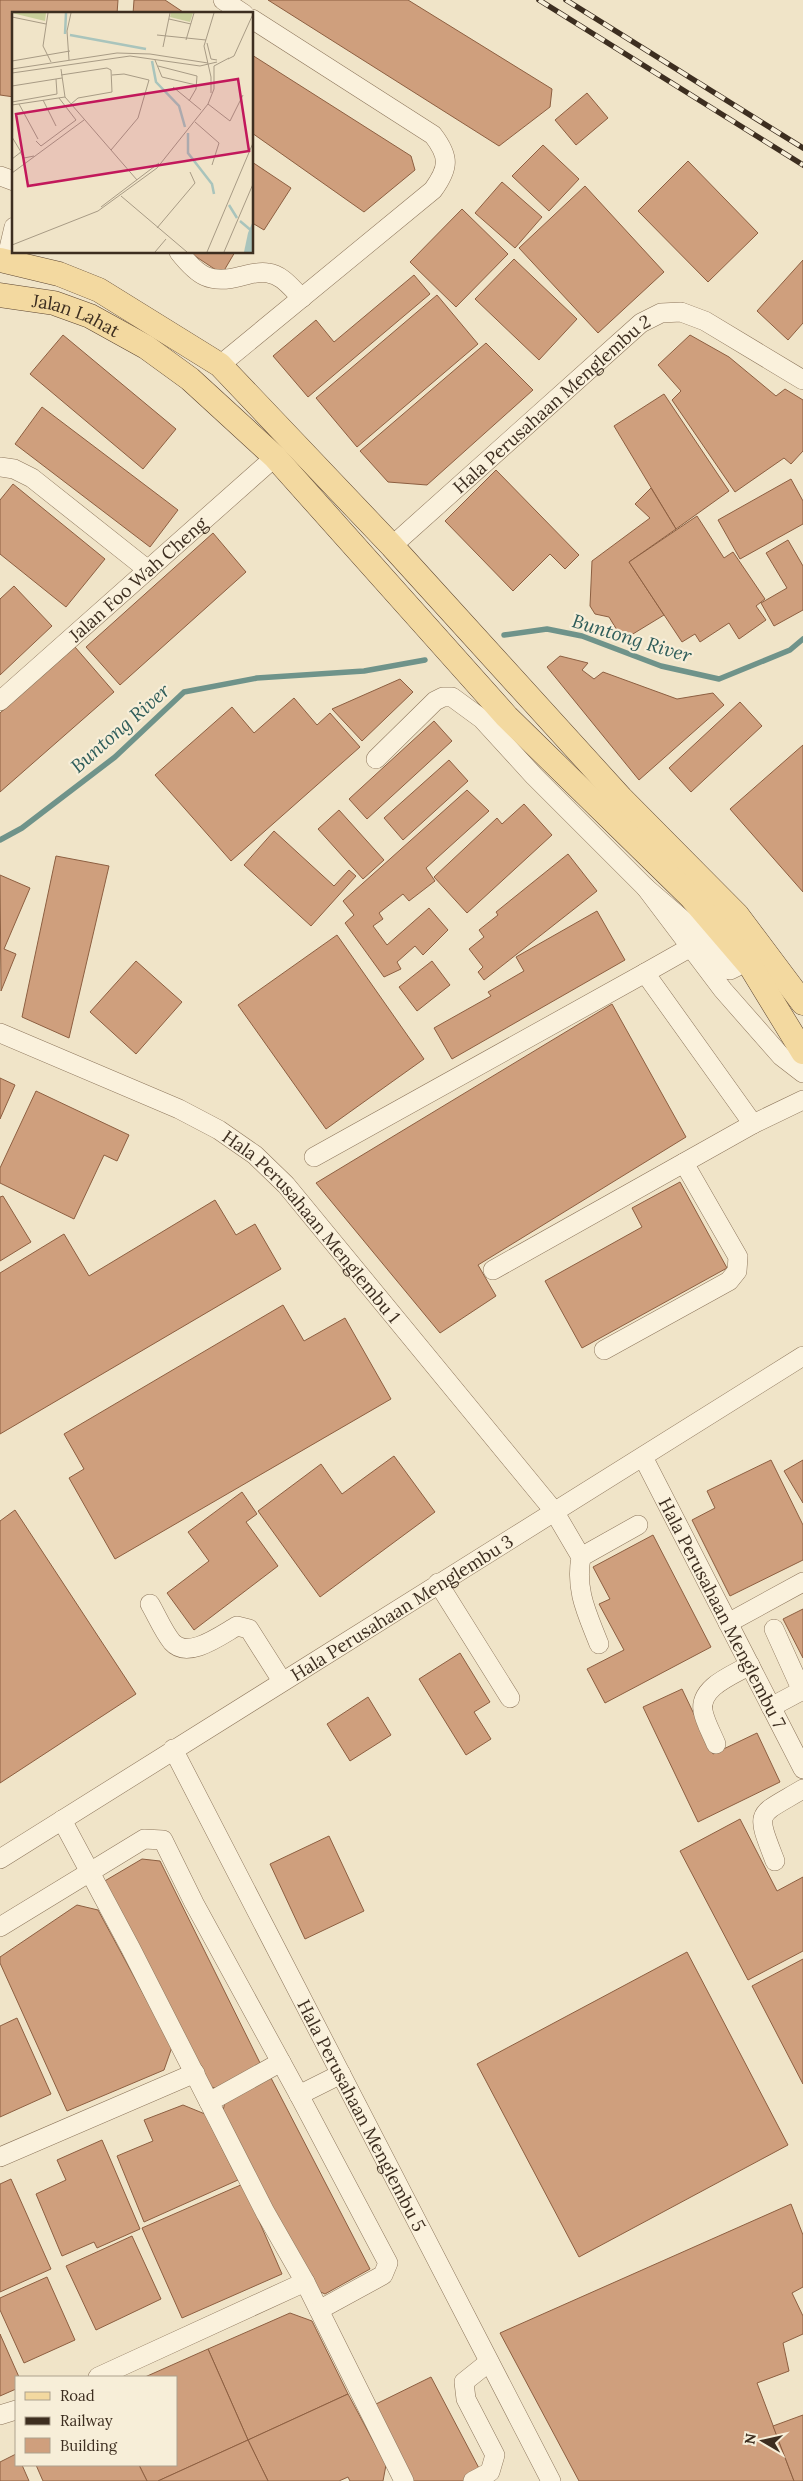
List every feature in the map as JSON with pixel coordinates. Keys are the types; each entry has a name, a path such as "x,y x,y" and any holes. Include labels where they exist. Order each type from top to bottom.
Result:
{"main road":[{"path":"3,260 59,274 99,290 220,366 392,546 621,798 737,915 803,1003"},
{"name":"Jalan Lahat","path":"0,295 63,306 90,316 146,347 190,379 275,457 507,717 691,897 751,967 803,1052"}],"street":[{"path":"223,0 241,12"},
{"path":"220,366 433,190 444,175 446,160 443,148 433,135 254,20"},
{"path":"0,176 12,180"},
{"path":"3,260 12,233"},
{"path":"181,254 194,271 206,277 220,280 252,273 269,273 282,278 302,298"},
{"name":"Hala Perusahaan Menglembu 2","path":"392,546 641,323 661,313 681,312 705,321 803,380"},
{"name":"Jalan Foo Wah Cheng","path":"0,701 275,457"},
{"path":"0,468 14,469 32,478 148,570"},
{"path":"376,759 434,701 443,697 460,701 482,719 534,776 646,888 688,925 723,966 730,970 736,967 733,946"},
{"path":"646,888 723,990 781,1056 803,1073"},
{"path":"314,1157 691,947"},
{"path":"644,972 753,1124"},
{"name":"Hala Perusahaan Menglembu 1","path":"0,1034 179,1109 219,1130 255,1155 286,1185 554,1511 581,1557"},
{"path":"494,1270 753,1124 803,1100"},
{"path":"604,1350 729,1281 737,1271 738,1257 684,1163"},
{"name":"Hala Perusahaan Menglembu 3","path":"0,1859 803,1356"},
{"name":"Hala Perusahaan Menglembu 7","path":"643,1457 803,1768"},
{"path":"599,1644 580,1594 578,1574 581,1557 638,1525"},
{"path":"728,1622 803,1582"},
{"path":"438,1584 510,1698"},
{"path":"150,1604 172,1642 182,1648 199,1646 237,1626 249,1629 282,1681"},
{"path":"771,1707 802,1690 774,1629"},
{"path":"716,1744 703,1711 704,1700 708,1690 750,1665"},
{"name":"Hala Perusahaan Menglembu 5","path":"174,1749 551,2481"},
{"path":"775,1861 761,1824 762,1816 767,1810 803,1789"},
{"path":"62,1820 265,2212 305,2282 404,2481"},
{"path":"0,1927 144,1839 163,1840 194,1903 388,2263 383,2275 319,2310"},
{"path":"209,2102 281,2062"},
{"path":"0,2157 195,2074"},
{"path":"299,2095 341,2074"},
{"path":"100,2376 305,2282"},
{"path":"473,2481 490,2472 495,2455 466,2399 464,2382 489,2362"},
{"path":"0,2415 15,2410"}],"building":[{"path":"0,0 118,0 117,12 12,12 12,97 0,95"},
{"path":"134,0 165,0 183,12 133,12"},
{"path":"268,0 408,0 552,89 550,107 499,146"},
{"path":"254,56 411,156 415,170 364,212 254,134"},
{"path":"587,93 608,118 576,145 555,120"},
{"path":"543,145 579,179 549,211 512,176"},
{"path":"688,161 758,233 708,282 638,211"},
{"path":"254,163 291,188 264,230 254,224"},
{"path":"502,182 542,217 515,248 475,213"},
{"path":"585,186 664,272 598,333 519,248"},
{"path":"462,209 508,254 456,307 410,262"},
{"path":"192,254 234,254 222,274"},
{"path":"514,259 577,319 539,360 475,299"},
{"path":"803,260 803,323 788,340 757,311"},
{"path":"414,275 430,294 308,397 273,356 316,320 334,342"},
{"path":"437,295 478,344 357,447 316,398"},
{"path":"63,335 176,429 143,469 30,374"},
{"path":"690,335 729,357 776,396 785,389 803,400 803,451 791,464 784,458 735,492 672,400 681,391 658,365"},
{"path":"486,343 533,390 427,485 388,482 360,451"},
{"path":"664,394 729,491 676,529 614,426"},
{"path":"42,407 178,510 150,547 15,444"},
{"path":"496,470 579,555 565,569 550,554 513,591 445,521"},
{"path":"791,479 803,501 803,524 740,559 718,520"},
{"path":"13,484 105,559 66,607 0,554 0,500"},
{"path":"651,488 676,529 629,562 664,615 623,640 609,617 595,614 590,606 592,561 650,518 635,504"},
{"path":"697,516 724,558 733,552 765,599 756,606 766,620 739,639 729,623 700,642 695,634 682,642 629,562"},
{"path":"213,533 246,572 120,685 86,647"},
{"path":"788,540 803,566 803,610 774,626 761,603 787,588 766,553"},
{"path":"14,586 52,626 0,675 0,599"},
{"path":"75,647 114,692 0,792 0,713"},
{"path":"560,656 588,663 582,670 594,679 603,672 677,699 713,693 724,705 639,780 547,667"},
{"path":"400,679 413,692 362,741 332,709"},
{"path":"294,698 317,725 330,713 360,747 231,861 155,775 232,707 254,733"},
{"path":"740,702 762,726 691,792 669,768"},
{"path":"434,721 452,741 367,819 349,799"},
{"path":"803,745 803,892 730,809"},
{"path":"449,760 468,781 403,840 384,818"},
{"path":"467,790 489,811 426,868 435,881 409,901 403,894 379,913 383,919 373,926 387,945 429,908 448,930 423,955 415,946 397,962 401,969 384,977 345,923 354,915 343,901"},
{"path":"524,804 552,835 467,913 434,877 497,818 502,824"},
{"path":"339,810 384,860 363,879 318,829"},
{"path":"274,831 334,886 349,870 356,876 311,926 244,865"},
{"path":"568,854 597,891 484,980 478,972 483,967 469,949 484,937 479,930 498,915 496,912"},
{"path":"56,856 109,866 69,1038 22,1017"},
{"path":"0,875 30,888 4,949 16,954 1,991"},
{"path":"597,911 625,960 452,1059 434,1028 491,996 488,992 524,971 516,957"},
{"path":"337,935 424,1059 326,1129 238,1005"},
{"path":"136,961 182,1002 136,1054 90,1012"},
{"path":"432,961 450,985 417,1011 399,987"},
{"path":"612,1004 686,1137 478,1265 496,1296 440,1333 316,1183"},
{"path":"0,1078 15,1085 0,1119"},
{"path":"36,1091 129,1135 117,1161 104,1155 74,1219 0,1183 0,1168"},
{"path":"680,1182 727,1268 582,1348 545,1281 642,1227 632,1208"},
{"path":"3,1196 31,1242 0,1261 0,1197"},
{"path":"215,1200 236,1235 255,1224 281,1269 0,1434 0,1273 64,1234 89,1276"},
{"path":"283,1305 304,1341 345,1318 391,1399 115,1559 69,1478 84,1469 64,1434"},
{"path":"394,1456 435,1512 320,1597 258,1511 321,1464 342,1494"},
{"path":"771,1460 803,1525 803,1560 730,1596 692,1520 715,1508 707,1491"},
{"path":"803,1460 803,1503 784,1471"},
{"path":"242,1492 257,1514 246,1522 278,1566 194,1630 167,1593 209,1561 188,1532"},
{"path":"15,1510 136,1694 0,1783 0,1521"},
{"path":"653,1535 711,1647 605,1703 587,1669 624,1650 599,1604 610,1599 593,1567"},
{"path":"803,1609 803,1658 783,1619"},
{"path":"460,1653 490,1702 474,1712 491,1739 466,1755 419,1679"},
{"path":"682,1689 713,1754 757,1733 780,1782 698,1822 643,1707"},
{"path":"368,1697 391,1735 350,1761 327,1724"},
{"path":"740,1819 777,1891 803,1877 803,1951 748,1980 680,1851"},
{"path":"329,1836 364,1911 305,1939 270,1864"},
{"path":"142,1859 160,1861 261,2065 218,2089 205,2085 103,1882"},
{"path":"77,1905 98,1910 172,2047 164,2070 67,2111 0,1963 0,1957"},
{"path":"687,1952 788,2145 579,2257 477,2064"},
{"path":"803,1959 803,2084 752,1986"},
{"path":"17,2018 51,2094 0,2117 0,2026"},
{"path":"271,2078 370,2269 325,2294 314,2289 222,2115 225,2102"},
{"path":"183,2105 205,2114 238,2180 144,2222 117,2156 153,2141 144,2120"},
{"path":"102,2140 140,2229 97,2248 94,2242 62,2256 36,2194 66,2180 57,2160"},
{"path":"11,2179 51,2269 0,2292 0,2184"},
{"path":"243,2184 282,2274 182,2318 142,2228"},
{"path":"791,2204 803,2235 803,2287 792,2293 803,2316 803,2334 783,2343 789,2371 757,2383 794,2481 579,2481 500,2333"},
{"path":"132,2236 161,2299 96,2330 66,2266"},
{"path":"47,2277 75,2340 24,2363 0,2310 0,2298"},
{"path":"290,2313 312,2321 348,2394 248,2440 208,2349"},
{"path":"0,2334 19,2376 15,2376 15,2389 0,2396"},
{"path":"208,2349 248,2440 158,2481 147,2481 140,2466 178,2466 178,2376 147,2376"},
{"path":"431,2377 481,2472 464,2481 412,2481 374,2405"},
{"path":"348,2394 386,2465 383,2481 350,2481 348,2477 339,2481 268,2481 248,2440"},
{"path":"803,2415 803,2481 794,2481 773,2426"},
{"path":"248,2440 268,2481 158,2481"},
{"path":"15,2454 15,2466 22,2466 29,2481 0,2481 0,2462"},
{"path":"36,2466 140,2466 147,2481 43,2481"}],"waterway":[{"name":"Buntong River","path":"504,635 547,629 582,636 661,666 719,679 790,650 803,639"},
{"name":"Buntong River","path":"0,840 22,828 115,757 184,692 257,678 364,671 425,660"}],"railway":[{"path":"539,0 803,165"},
{"path":"566,0 803,148"}]}
